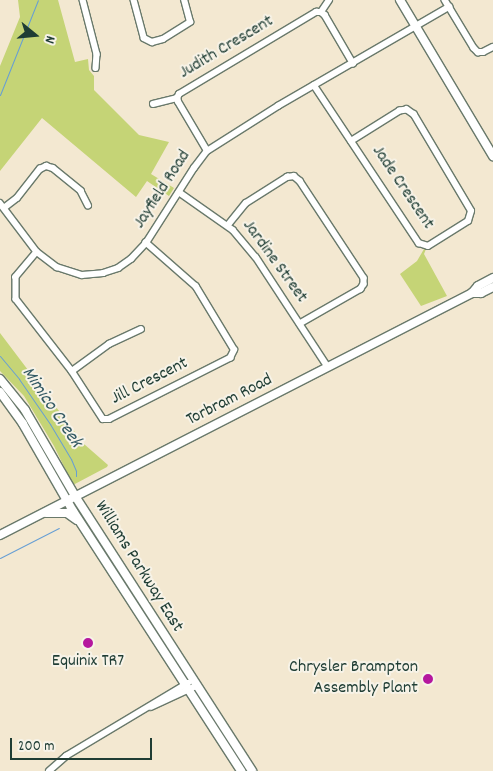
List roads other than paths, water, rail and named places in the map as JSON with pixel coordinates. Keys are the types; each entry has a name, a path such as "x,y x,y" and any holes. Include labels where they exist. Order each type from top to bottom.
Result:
{"main road":[{"path":"400,0 493,156"},
{"name":"Torbram Road","path":"0,535 472,293 478,286 493,278"},
{"name":"Torbram Road","path":"472,293 481,293 493,287"},
{"name":"Williams Parkway East","path":"0,379 25,410 72,499 83,526 241,771"},
{"name":"Williams Parkway East","path":"0,392 252,771"},
{"path":"44,513 67,514 83,526"}],"street":[{"path":"83,0 97,54 96,68"},
{"path":"134,0 144,38 152,42 163,39 190,22 184,0"},
{"path":"328,0 321,12 354,63"},
{"path":"445,0 478,52 493,47"},
{"name":"Jayfield Road","path":"2,205 37,252 57,267 82,275 118,268 131,260 146,243 207,152 314,84 354,63 449,7"},
{"name":"Judith Crescent","path":"152,104 177,98 179,94 316,12 321,12"},
{"name":"Jade Crescent","path":"314,84 352,141 423,245 428,246 468,221 471,211 414,115 407,110 400,111 352,141"},
{"name":"Judith Crescent","path":"177,98 207,152"},
{"path":"2,205 17,198 40,169 46,166 53,168 81,190 88,205"},
{"path":"228,225 246,203 287,177 294,176 300,181 364,278 364,284 361,289 300,324"},
{"name":"Jardine Street","path":"179,192 228,225 256,257 328,367"},
{"name":"Jill Crescent","path":"37,252 16,277 16,299 72,371 103,419 110,419 230,358 233,354 232,344 196,287 146,243"},
{"path":"72,371 108,344 141,329"},
{"path":"49,771 66,756 195,683"}],"waterway":[{"name":"Mimico Creek","path":"0,95 38,0"},
{"name":"Mimico Creek","path":"0,356 19,379 50,424 71,459 76,476"},
{"name":"Mimico Creek","path":"0,558 59,528"}],"place":[{"name":"Equinix TR7","path":"88,643"},
{"name":"Chrysler Brampton Assembly Plant","path":"428,679"}]}
